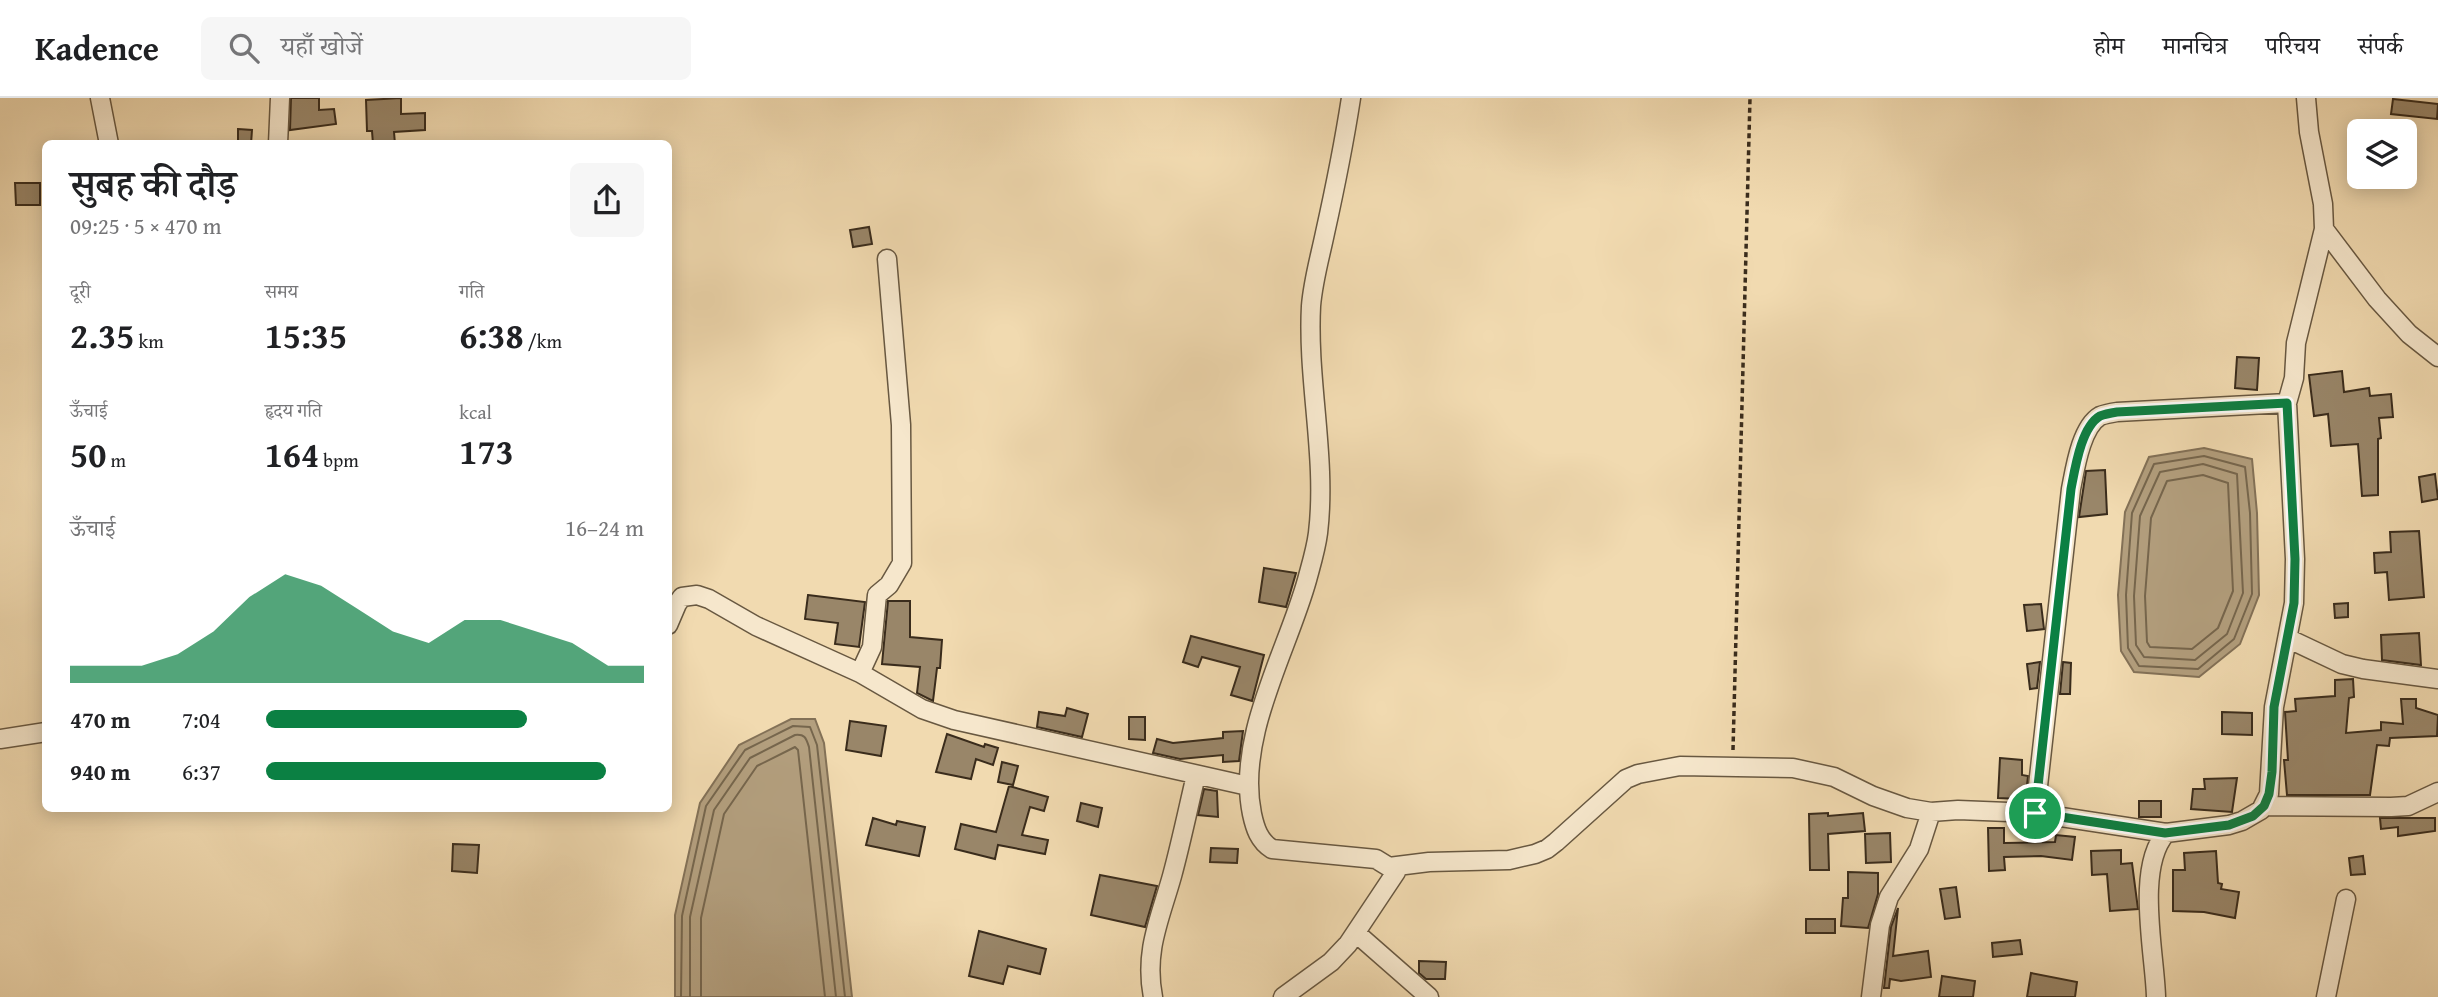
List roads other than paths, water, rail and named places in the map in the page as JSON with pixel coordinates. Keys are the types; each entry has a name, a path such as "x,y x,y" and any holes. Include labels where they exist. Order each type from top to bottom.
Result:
{"street":[{"path":"100,98 108,140"},
{"path":"278,140 281,98"},
{"path":"1283,997 1331,962 1356,933 1396,872 1376,859 1272,849 1260,838 1254,823 1248,786 1249,765 1257,729 1277,663 1302,596 1318,536 1318,453 1311,305 1351,98"},
{"path":"1389,867 1429,862 1509,860 1547,849 1626,779 1680,766 1793,768 1834,777 1887,802 1931,812 1958,810 2035,813 2165,833 2229,825 2253,816 2264,806 2269,794 2274,707 2294,603 2295,559 2287,403 2294,378 2296,343 2324,229 2323,204 2309,132 2306,98"},
{"path":"2324,229 2377,299 2409,334 2438,357"},
{"path":"860,673 872,647 877,596 889,584 902,563 901,438 887,260"},
{"path":"2035,813 2071,489 2077,458 2092,422 2102,415 2117,412 2287,403"},
{"path":"672,616 682,597 697,595 860,673 922,709 954,720 1248,786"},
{"path":"2289,639 2353,666 2438,679"},
{"path":"0,739 42,733"},
{"path":"1153,997 1149,966 1152,943 1172,875 1196,775"},
{"path":"2264,806 2408,806 2438,792"},
{"path":"1871,997 1880,925 1889,897 1919,849 1931,812"},
{"path":"2156,997 2150,888 2155,851 2165,833"},
{"path":"2326,997 2346,899"},
{"path":"1356,933 1429,997"}],"water":[{"path":"2204,448 2252,459 2257,513 2259,595 2240,644 2199,677 2134,672 2121,651 2118,595 2125,512 2149,457"},
{"path":"791,719 815,719 824,743 852,997 675,997 675,915 700,803 739,745"}]}
